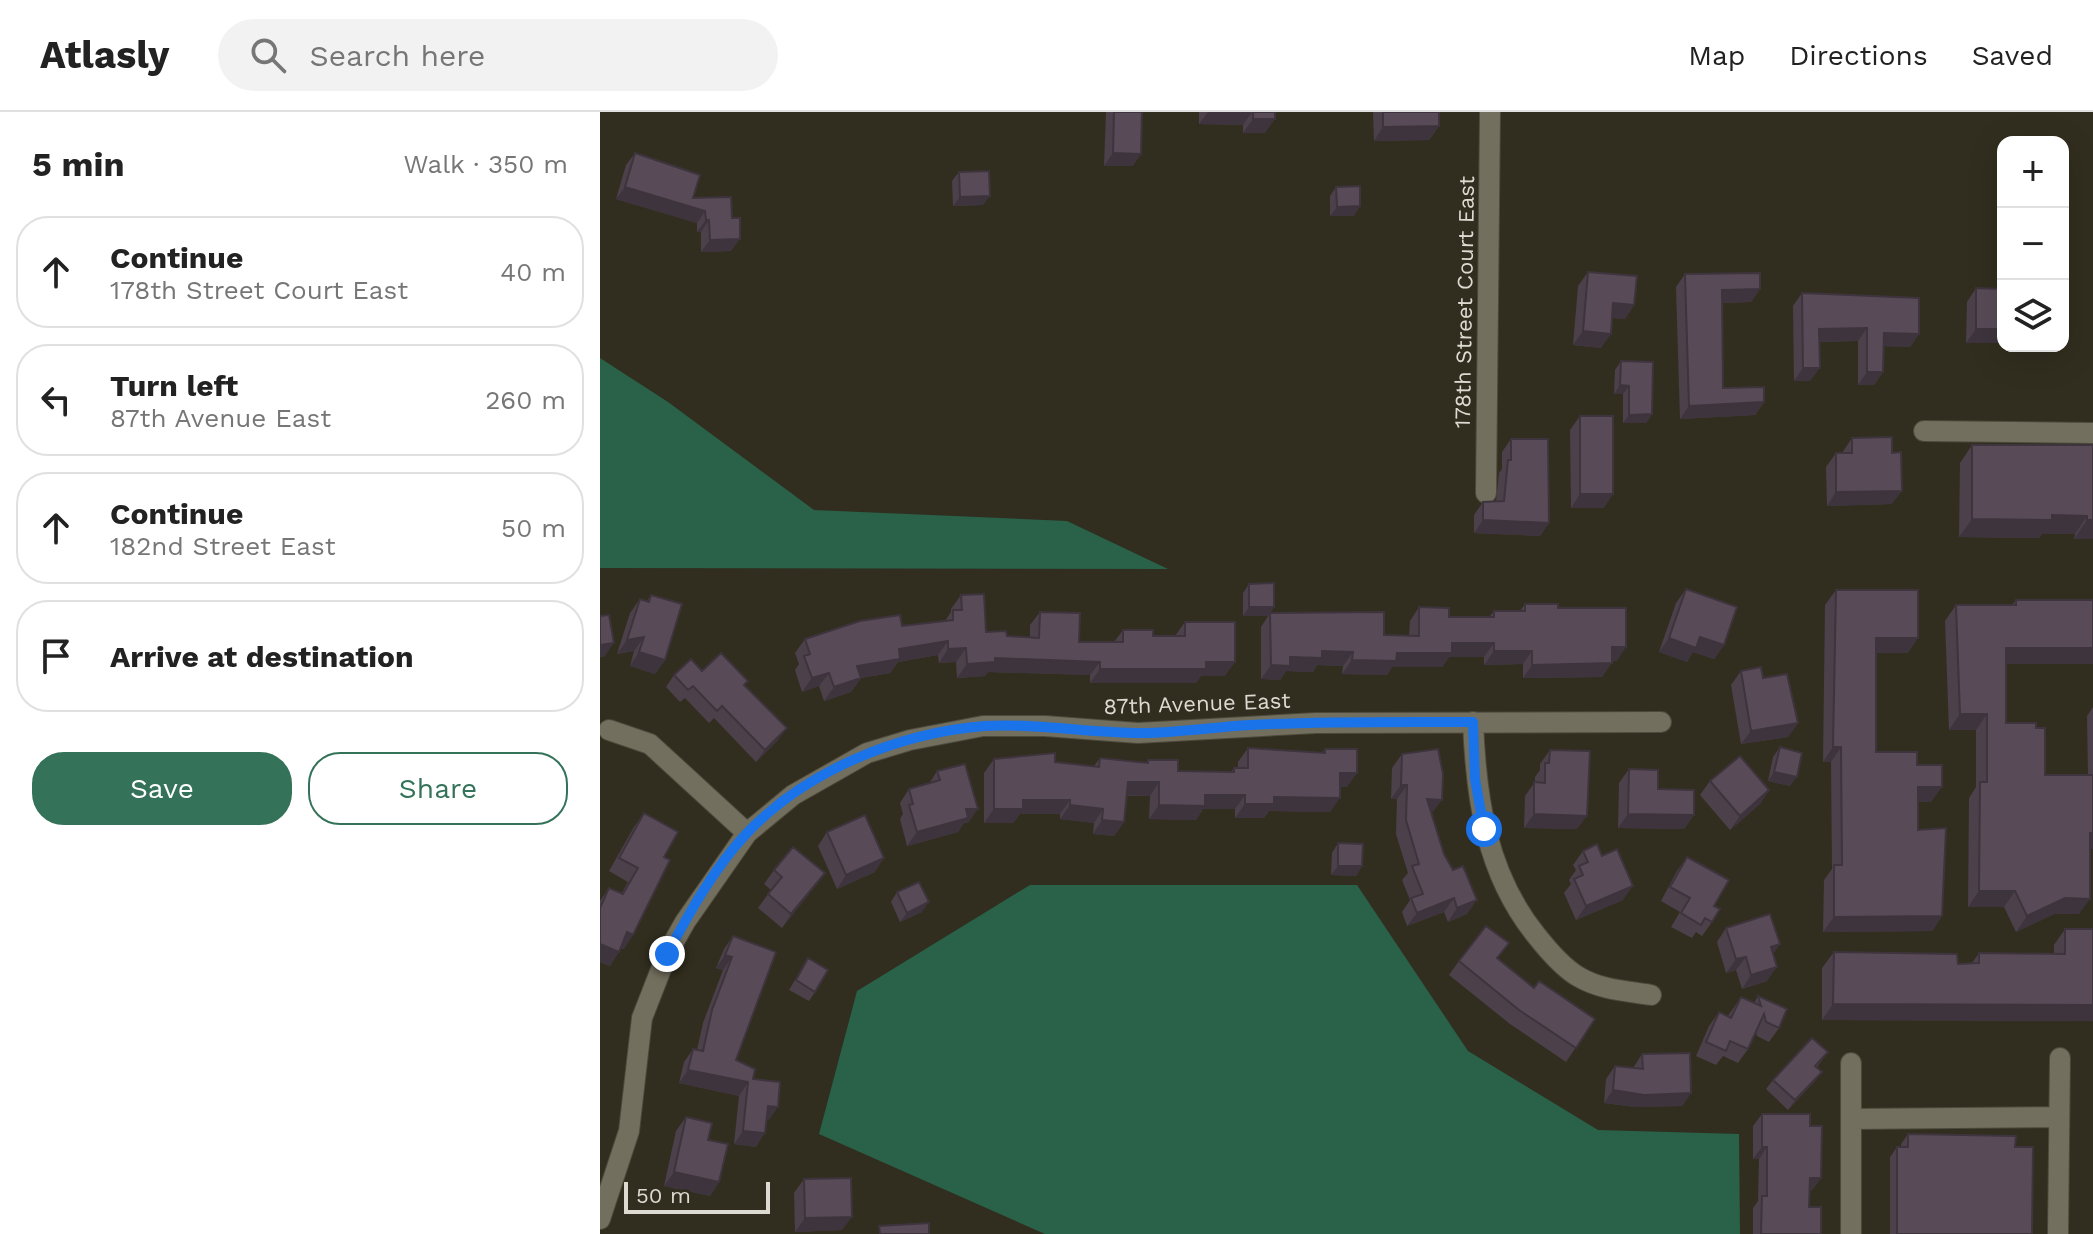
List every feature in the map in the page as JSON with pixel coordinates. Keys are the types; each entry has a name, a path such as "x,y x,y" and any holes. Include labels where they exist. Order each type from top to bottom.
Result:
{"street":[{"name":"178th Street Court East","path":"1486,493 1490,112"},
{"path":"1924,431 2093,433"},
{"path":"1473,722 1475,779 1484,829 1501,881 1520,915 1546,948 1579,977 1609,989 1651,995"},
{"name":"87th Avenue East","path":"600,1219 629,1131 638,1034 649,996 667,954 700,896 747,833 793,795 867,753 949,731 1017,726 1138,733 1262,725 1661,722"},
{"path":"609,730 650,744 747,833"},
{"path":"2058,1234 2060,1058"},
{"path":"1851,1063 1851,1234"},
{"path":"1852,1119 2059,1117"}],"green space":[{"path":"600,358 668,402 814,510 1067,521 1168,569 600,568"},
{"path":"1030,885 1357,885 1468,1051 1598,1130 1739,1134 1740,1234 1045,1234 819,1134 857,991"}],"building":[{"path":"1114,112 1142,112 1141,154 1113,153"},
{"path":"1253,112 1275,112 1275,119 1253,119"},
{"path":"1383,112 1439,112 1439,126 1383,127"},
{"path":"635,153 700,175 693,198 731,197 732,218 740,218 740,239 710,240 709,220 706,220 705,211 625,187"},
{"path":"989,171 990,196 960,197 959,172"},
{"path":"1360,186 1360,206 1337,207 1336,187"},
{"path":"1588,272 1637,276 1634,305 1613,303 1611,334 1583,331"},
{"path":"1760,273 1760,289 1722,290 1723,388 1764,387 1764,402 1689,406 1685,274"},
{"path":"1976,288 1997,289 1997,329 1976,329"},
{"path":"1802,293 1919,298 1919,334 1884,333 1883,372 1867,372 1867,328 1819,329 1820,368 1803,368"},
{"path":"1621,361 1653,362 1652,414 1629,415 1629,386 1620,385"},
{"path":"1580,416 1613,416 1613,494 1580,494"},
{"path":"1892,437 1892,453 1901,452 1902,491 1836,492 1836,453 1852,453 1852,438"},
{"path":"1511,439 1548,439 1549,523 1483,520 1483,502 1504,501"},
{"path":"1972,445 2093,445 2093,520 2087,520 2087,516 2052,515 2052,520 1972,519"},
{"path":"1274,583 1274,607 1249,607 1249,584"},
{"path":"1686,589 1737,607 1724,645 1700,637 1696,648 1669,638"},
{"path":"1836,590 1918,590 1918,638 1876,638 1876,752 1917,752 1917,765 1942,765 1942,787 1918,787 1918,830 1946,828 1942,916 1834,917 1834,865 1842,865 1841,747 1833,747"},
{"path":"984,594 986,632 1006,631 1007,636 1039,638 1040,612 1080,613 1079,642 1123,642 1123,630 1153,630 1153,636 1185,636 1185,622 1235,622 1235,662 1206,662 1206,669 1100,669 1100,662 995,658 995,662 967,664 966,648 948,649 948,641 899,649 900,659 857,666 861,678 834,687 829,673 812,678 804,656 810,654 805,639 860,621 900,615 902,626 953,620 953,610 962,610 961,595"},
{"path":"651,595 682,604 665,660 639,652 644,637 627,640 640,599 649,602"},
{"path":"2016,600 2093,600 2093,648 2006,648 2006,723 2036,723 2036,728 2045,728 2045,775 2093,775 2090,899 2065,898 2027,916 2015,891 1979,891 1980,782 1987,782 1987,714 1960,714 1956,605 2016,605"},
{"path":"1525,604 1558,604 1558,608 1626,608 1626,647 1612,647 1612,663 1532,665 1532,651 1494,651 1494,643 1452,643 1452,653 1397,653 1396,661 1352,660 1353,652 1322,651 1322,658 1290,657 1290,666 1271,665 1270,613 1384,612 1384,635 1419,636 1419,607 1449,608 1449,617 1494,617 1494,611 1525,611"},
{"path":"609,615 614,643 600,645 600,616"},
{"path":"721,653 748,681 744,685 787,728 765,750 722,706 717,711 693,686 688,690 674,675 691,659 702,671"},
{"path":"1761,667 1763,678 1787,674 1798,723 1751,731 1741,671"},
{"path":"1780,747 1802,753 1797,777 1774,772"},
{"path":"1248,748 1325,753 1325,749 1357,749 1357,773 1340,773 1340,798 1274,797 1274,804 1245,804 1245,795 1205,795 1205,806 1159,805 1159,782 1128,782 1124,822 1102,820 1103,809 1070,805 1070,800 1023,800 1023,809 994,809 994,759 1055,753 1055,762 1099,767 1100,758 1148,763 1148,760 1178,760 1178,771 1234,772 1234,768 1248,768"},
{"path":"1438,749 1443,774 1442,800 1427,799 1444,854 1453,870 1463,866 1477,900 1457,908 1454,898 1417,913 1411,898 1423,894 1412,866 1419,864 1406,820 1407,785 1401,785 1402,754"},
{"path":"1550,750 1590,751 1587,816 1534,814 1534,782 1545,783 1545,763 1549,763"},
{"path":"1740,756 1769,790 1740,816 1710,781"},
{"path":"965,764 978,809 966,809 968,818 917,832 909,805 913,804 909,789 940,780 937,771"},
{"path":"1629,769 1658,770 1658,789 1694,790 1694,815 1628,814"},
{"path":"644,813 678,832 664,857 670,860 633,935 627,932 619,952 600,944 600,908 609,888 623,894 638,868 619,858"},
{"path":"865,815 884,858 846,875 827,832"},
{"path":"1338,843 1363,844 1362,866 1338,866"},
{"path":"1597,844 1602,856 1617,849 1633,886 1586,906 1574,879 1583,875 1579,866 1588,862 1583,851"},
{"path":"793,847 825,873 791,914 768,894 782,877 774,870"},
{"path":"1687,857 1729,880 1714,906 1720,909 1712,922 1705,918 1701,925 1681,913 1690,898 1670,887"},
{"path":"919,882 929,902 907,913 897,892"},
{"path":"1770,914 1780,944 1771,947 1777,967 1751,975 1746,957 1736,959 1726,928"},
{"path":"1486,926 1509,943 1497,958 1534,988 1539,981 1595,1019 1576,1048 1519,1010 1459,961"},
{"path":"2065,929 2093,929 2093,1005 1833,1004 1834,952 1957,954 1958,964 1979,963 1979,953 2065,954"},
{"path":"733,936 776,952 736,1060 755,1069 753,1079 780,1082 778,1107 768,1106 765,1133 743,1131 748,1082 688,1070 693,1049 703,1051 712,1010 732,957 725,955"},
{"path":"808,958 828,970 815,992 796,980"},
{"path":"1758,996 1787,1009 1779,1028 1766,1022 1764,1014 1748,1049 1730,1041 1726,1051 1706,1042 1719,1012 1731,1018 1741,997 1761,1006"},
{"path":"1812,1038 1828,1052 1815,1066 1822,1072 1795,1100 1773,1080"},
{"path":"1690,1053 1691,1093 1644,1095 1613,1090 1615,1066 1643,1069 1642,1054"},
{"path":"1762,1114 1810,1114 1810,1126 1822,1126 1821,1178 1810,1178 1809,1207 1821,1207 1821,1234 1761,1234 1762,1196 1767,1196 1767,1147 1762,1147"},
{"path":"686,1117 712,1123 708,1140 728,1144 719,1182 674,1172"},
{"path":"1908,1134 2016,1136 2015,1147 2033,1147 2032,1234 1897,1234 1897,1147 1908,1147"},
{"path":"851,1178 852,1217 805,1218 804,1179"},
{"path":"929,1223 929,1234 880,1234 879,1226"}],"route":[{"path":"667,954 700,896 722,865 747,833 775,808 812,782 867,753 949,731 983,726 1045,726 1138,733 1249,725 1473,722 1475,779 1484,829"}]}
